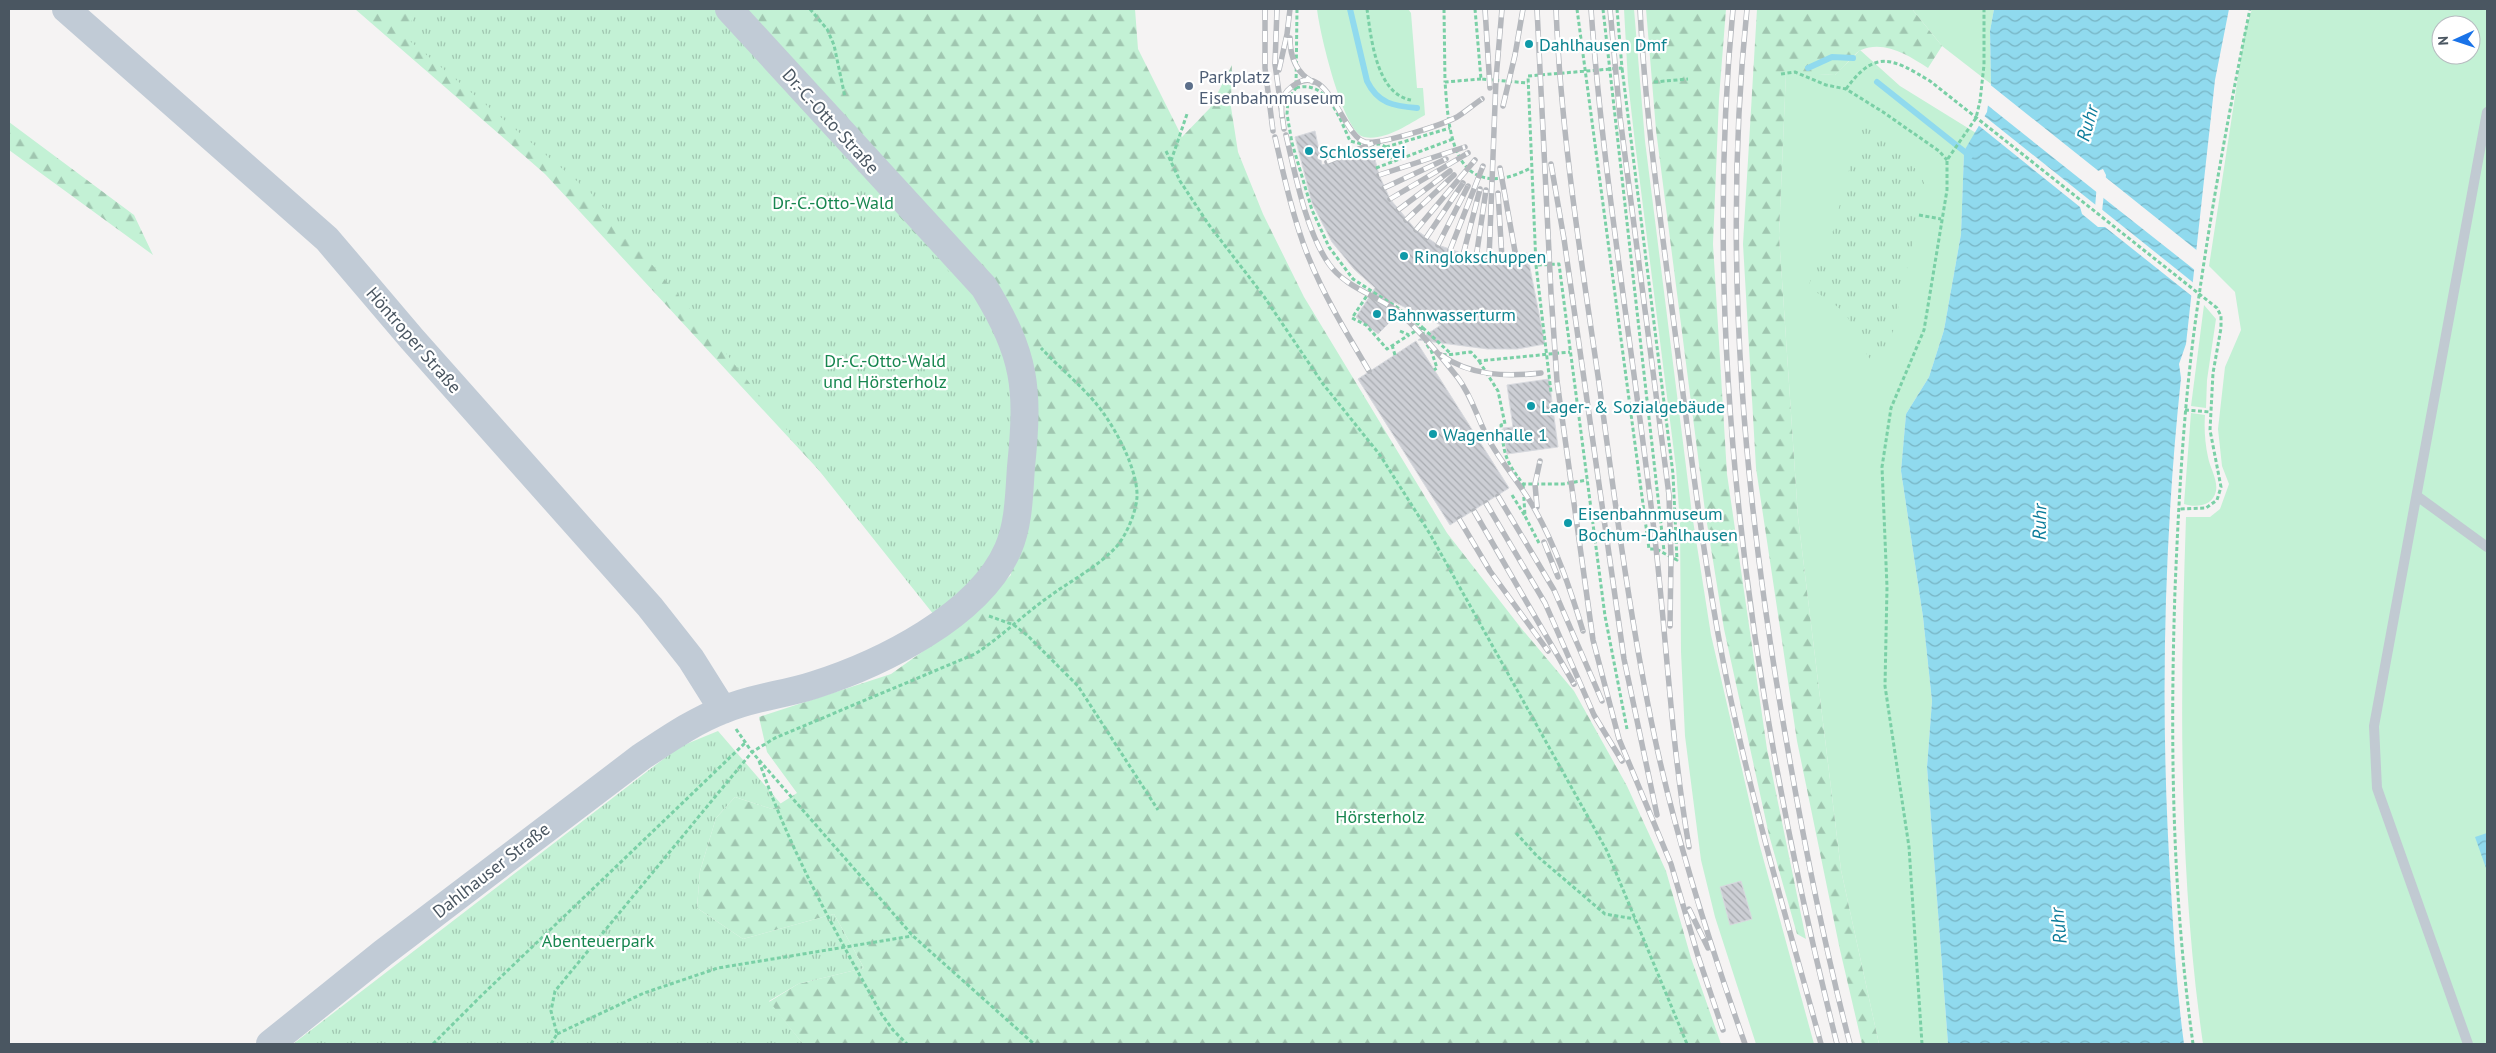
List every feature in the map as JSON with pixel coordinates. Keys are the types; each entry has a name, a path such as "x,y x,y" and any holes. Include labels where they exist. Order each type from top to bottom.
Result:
{"street":[{"name":"Höntroper Straße","path":"66,9 327,239 412,339 650,607 691,659 722,710"},
{"name":"Dr.-C.-Otto-Straße","path":"722,710 812,686 844,674 898,649 962,606 988,581 1008,549 1010,541 1018,504 1026,414 1019,355 1002,317 984,287 899,197 729,9"},
{"name":"Dahlhauser Straße","path":"270,1044 382,953 604,783 670,738 722,710"}],"lane":[{"path":"2468,1044 2377,788 2374,726 2487,112"},
{"path":"2417,496 2487,547"}],"path":[{"path":"1297,9 1296,88 1288,100 1287,114 1292,143 1304,186 1329,247 1352,279 1398,308 1422,327 1450,354"},
{"path":"1367,9 1372,45 1385,78 1392,90 1402,98 1411,100"},
{"path":"1444,9 1445,82 1450,128 1461,162 1479,176 1502,178 1531,168"},
{"path":"1475,9 1481,79"},
{"path":"1578,9 1584,72 1649,549 1664,552 1677,560 1673,474 1622,68 1617,9"},
{"path":"1603,9 1608,70 1664,552"},
{"path":"1922,1044 1909,847 1885,686 1887,587 1882,467 1891,408 1924,330 1947,184 1947,160 1976,118 1980,101 1984,65 1984,9"},
{"path":"2192,1044 2179,922 2173,818 2172,686 2178,509 2185,410 2198,304 2224,138 2250,9"},
{"path":"1846,89 1868,64 1887,61 1916,72 1946,92 2217,308 2221,316 2221,328 2213,373 2210,412 2212,452 2220,480 2219,494 2217,500 2206,508 2178,509"},
{"path":"1551,392 1536,264 1528,76 1622,68"},
{"path":"1781,74 1795,72 1826,85 1846,89 1931,145 1947,160"},
{"path":"1445,82 1481,79 1528,83"},
{"path":"1654,82 1688,79"},
{"path":"1296,88 1310,87 1323,93 1336,110 1350,141 1366,146 1380,144 1386,147 1392,162"},
{"path":"1170,161 1187,114"},
{"path":"1386,147 1450,128"},
{"path":"1376,168 1453,139"},
{"path":"1166,151 1180,181 1209,225 1263,295 1323,384 1394,476 1474,610 1607,851 1687,1044"},
{"path":"1919,216 1941,219"},
{"path":"1536,264 1559,264 1605,616 1627,729"},
{"path":"1370,291 1352,318 1366,325 1387,349 1422,327"},
{"path":"1422,327 1424,340 1437,368 1434,370"},
{"path":"1400,331 1409,335"},
{"path":"1392,345 1395,355"},
{"path":"1430,350 1438,355 1470,350 1498,391 1505,424 1501,425 1503,453 1507,463 1523,484 1526,516"},
{"path":"1479,361 1570,352"},
{"path":"2185,410 2210,412"},
{"path":"1523,484 1563,484 1587,480"},
{"path":"1512,495 1526,516 1540,545"},
{"path":"557,1034 551,1011 555,991 752,752 775,738 975,654 997,640 1014,625 1028,636 1078,686 1158,810"},
{"path":"722,710 752,752 779,780 913,936 1034,1044"},
{"path":"433,1044 480,996 745,743"},
{"path":"758,758 792,848 887,1023 908,1044"},
{"path":"1516,833 1537,856 1605,914 1635,919"},
{"path":"551,1044 557,1034 644,993 693,975 739,963 913,936"}],"green space":[{"path":"355,9 1135,9 1138,49 1182,137 1210,108 1232,65 1231,107 1238,152 1263,214 1304,297 1447,533 1521,628 1574,691 1627,786 1666,871 1691,958 1721,1044 803,1044 769,1002 798,984 864,968 834,914 743,939 697,908 700,871 716,818 735,797 772,809 797,793 767,752 759,717 891,674 946,635 1011,575 990,458 839,492 545,174"},
{"name":"Dr.-C.-Otto-Wald und Hörsterholz","path":"421,9 712,9 972,297 992,327 1010,372 1012,461 999,544 987,567 934,615 701,322 590,192 405,37 414,15"},
{"path":"1317,9 1408,9 1411,13 1417,88 1423,88 1425,115 1396,131 1380,137 1364,137 1356,131 1340,100 1333,79"},
{"path":"1624,9 1634,9 1645,141 1692,514 1711,635 1759,843 1814,1044 1756,1044 1715,917 1701,860 1685,736 1681,652 1680,524 1676,468 1628,82"},
{"path":"1646,9 1726,9 1719,98 1713,244 1727,474 1767,749 1806,939 1797,934 1769,835 1724,629 1705,511 1656,130"},
{"path":"1757,9 1912,9 1942,46 1928,68 1888,48 1870,47 1858,51 1835,75 1786,73 1779,235 1798,517 1841,870 1879,1044 1862,1044 1840,950 1797,741 1756,468 1743,244"},
{"path":"1912,9 1994,9 1990,31 1991,84 1942,46"},
{"path":"2252,9 2487,9 2487,1044 2203,1044 2195,979 2185,847 2182,715 2186,517 2210,517 2220,509 2229,484 2222,466 2218,429 2225,367 2241,330 2235,292 2209,266 2245,31"},
{"path":"1860,50 1900,86 1976,133 1964,151 1961,234 1944,330 1929,377 1906,414 1901,471 1923,617 1932,701 1927,767 1948,1044 1879,1044 1841,870 1798,517 1779,235 1786,72 1835,75"},
{"path":"9,122 134,215 153,255 9,150"},
{"path":"1865,122 1919,172 1924,183 1919,215 1889,348 1885,360 1877,366 1867,354 1844,313 1809,287 1813,265 1827,246 1832,234 1861,125"},
{"path":"2204,305 2216,319 2207,380 2206,408 2191,406"},
{"path":"2191,413 2205,415 2206,446 2216,487 2211,500 2199,506 2184,504"},
{"name":"Abenteuerpark","path":"718,731 781,804 772,809 735,797 716,818 700,871 697,908 743,939 834,914 864,968 798,984 769,1001 803,1044 293,1044 679,747"}],"water":[{"name":"Ruhr","path":"1994,9 2229,9 2215,80 2186,344 2179,364 2181,378 2170,506 2167,570 2165,762 2172,909 2179,1006 2184,1044 1948,1044 1927,767 1932,701 1923,617 1901,471 1906,414 1929,377 1944,330 1961,234 1964,151 1987,112 1991,84 1990,31","holes":["2103,169 2106,175 2101,221 2094,220 2098,171"]},
{"path":"2487,833 2487,871 2475,837"}],"pier":[{"path":"1988,83 2101,173 2099,194 1986,104"},
{"path":"1983,115 2097,206 2096,220 2099,219 2100,208 2195,284 2193,297 2105,227 2098,227 2082,214 2080,207 1978,125"},
{"path":"2104,176 2199,252 2196,271 2101,196"}],"building":[{"name":"Ringlokschuppen","path":"1315,131 1322,165 1372,148 1379,175 1390,199 1416,230 1438,245 1476,258 1502,258 1527,253 1545,344 1517,349 1488,349 1418,340 1441,325 1394,302 1389,323 1378,334 1356,317 1375,288 1354,269 1332,242 1312,203 1295,137"},
{"name":"Wagenhalle 1","path":"1416,341 1509,488 1450,525 1358,379"},
{"name":"Lager- & Sozialgebäude","path":"1549,379 1558,447 1507,454 1503,428 1513,427 1507,385"},
{"path":"1741,881 1752,919 1730,925 1720,887"}],"waterway":[{"path":"1350,9 1367,81 1371,89 1376,95 1394,105 1417,108"},
{"path":"1808,68 1832,57 1853,58"},
{"path":"1877,82 1970,156"}],"railway":[{"path":"1265,9 1265,68 1273,131"},
{"path":"1277,9 1275,64 1284,129"},
{"path":"1279,70 1290,9"},
{"path":"1485,9 1490,88"},
{"path":"1489,259 1496,79 1502,9"},
{"path":"1503,106 1523,9"},
{"path":"1537,9 1557,381 1593,640 1619,739 1671,864 1698,956 1723,1030"},
{"path":"1556,9 1562,103 1579,243 1617,517 1646,695 1673,816 1684,855 1719,969 1745,1044"},
{"path":"1591,9 1604,144 1648,481 1674,735 1689,847"},
{"path":"1610,9 1620,117 1669,495 1671,557 1670,626"},
{"path":"1640,9 1645,84 1657,196 1697,500 1720,644 1749,780 1821,1044"},
{"path":"1733,9 1725,138 1724,269 1729,399 1741,530 1758,661 1781,790 1807,918 1837,1044"},
{"path":"1747,9 1736,197 1737,290 1742,384 1750,477 1760,571 1773,664 1789,756 1816,901 1850,1044"},
{"path":"1290,38 1291,51 1298,69 1313,82"},
{"path":"1282,117 1282,103 1285,94 1301,81 1313,81 1323,88 1348,126 1356,136 1365,142 1397,138 1438,125 1457,117 1482,99"},
{"path":"1286,135 1302,202 1321,251 1329,264 1343,279 1388,305 1412,324 1458,378 1468,393 1490,442 1542,523 1562,568 1583,631"},
{"path":"1275,137 1293,212 1314,271 1344,329 1369,371"},
{"path":"1327,162 1373,143"},
{"path":"1379,175 1465,147"},
{"path":"1390,199 1468,153"},
{"path":"1384,188 1446,159"},
{"path":"1416,230 1475,160"},
{"path":"1551,164 1564,239 1624,659 1657,815"},
{"path":"1450,250 1483,166"},
{"path":"1500,168 1516,257"},
{"path":"1398,210 1450,171"},
{"path":"1406,220 1454,175"},
{"path":"1426,238 1463,183"},
{"path":"1438,245 1468,186"},
{"path":"1463,255 1480,189"},
{"path":"1476,258 1486,190"},
{"path":"1498,193 1502,258"},
{"path":"1441,355 1452,362 1477,371 1502,375 1541,373"},
{"path":"1537,507 1535,484 1540,461"},
{"path":"1498,496 1554,590 1602,701"},
{"path":"1486,503 1545,603 1594,715 1622,761"},
{"path":"1474,511 1574,684"},
{"path":"1459,519 1490,571 1548,651"},
{"path":"1544,542 1558,577"},
{"path":"1689,909 1708,948"}],"place":[{"name":"Dahlhausen Dmf","path":"1529,44"},
{"name":"Parkplatz Eisenbahnmuseum","path":"1189,86"},
{"name":"Schlosserei","path":"1309,151"},
{"name":"Ringlokschuppen","path":"1404,256"},
{"name":"Bahnwasserturm","path":"1377,314"},
{"name":"Lager- & Sozialgebäude","path":"1531,406"},
{"name":"Wagenhalle 1","path":"1433,434"},
{"name":"Eisenbahnmuseum Bochum-Dahlhausen","path":"1568,523"}],"park label":[{"name":"Dr.-C.-Otto-Wald","path":"833,202"},
{"name":"Hörsterholz","path":"1380,816"}]}
